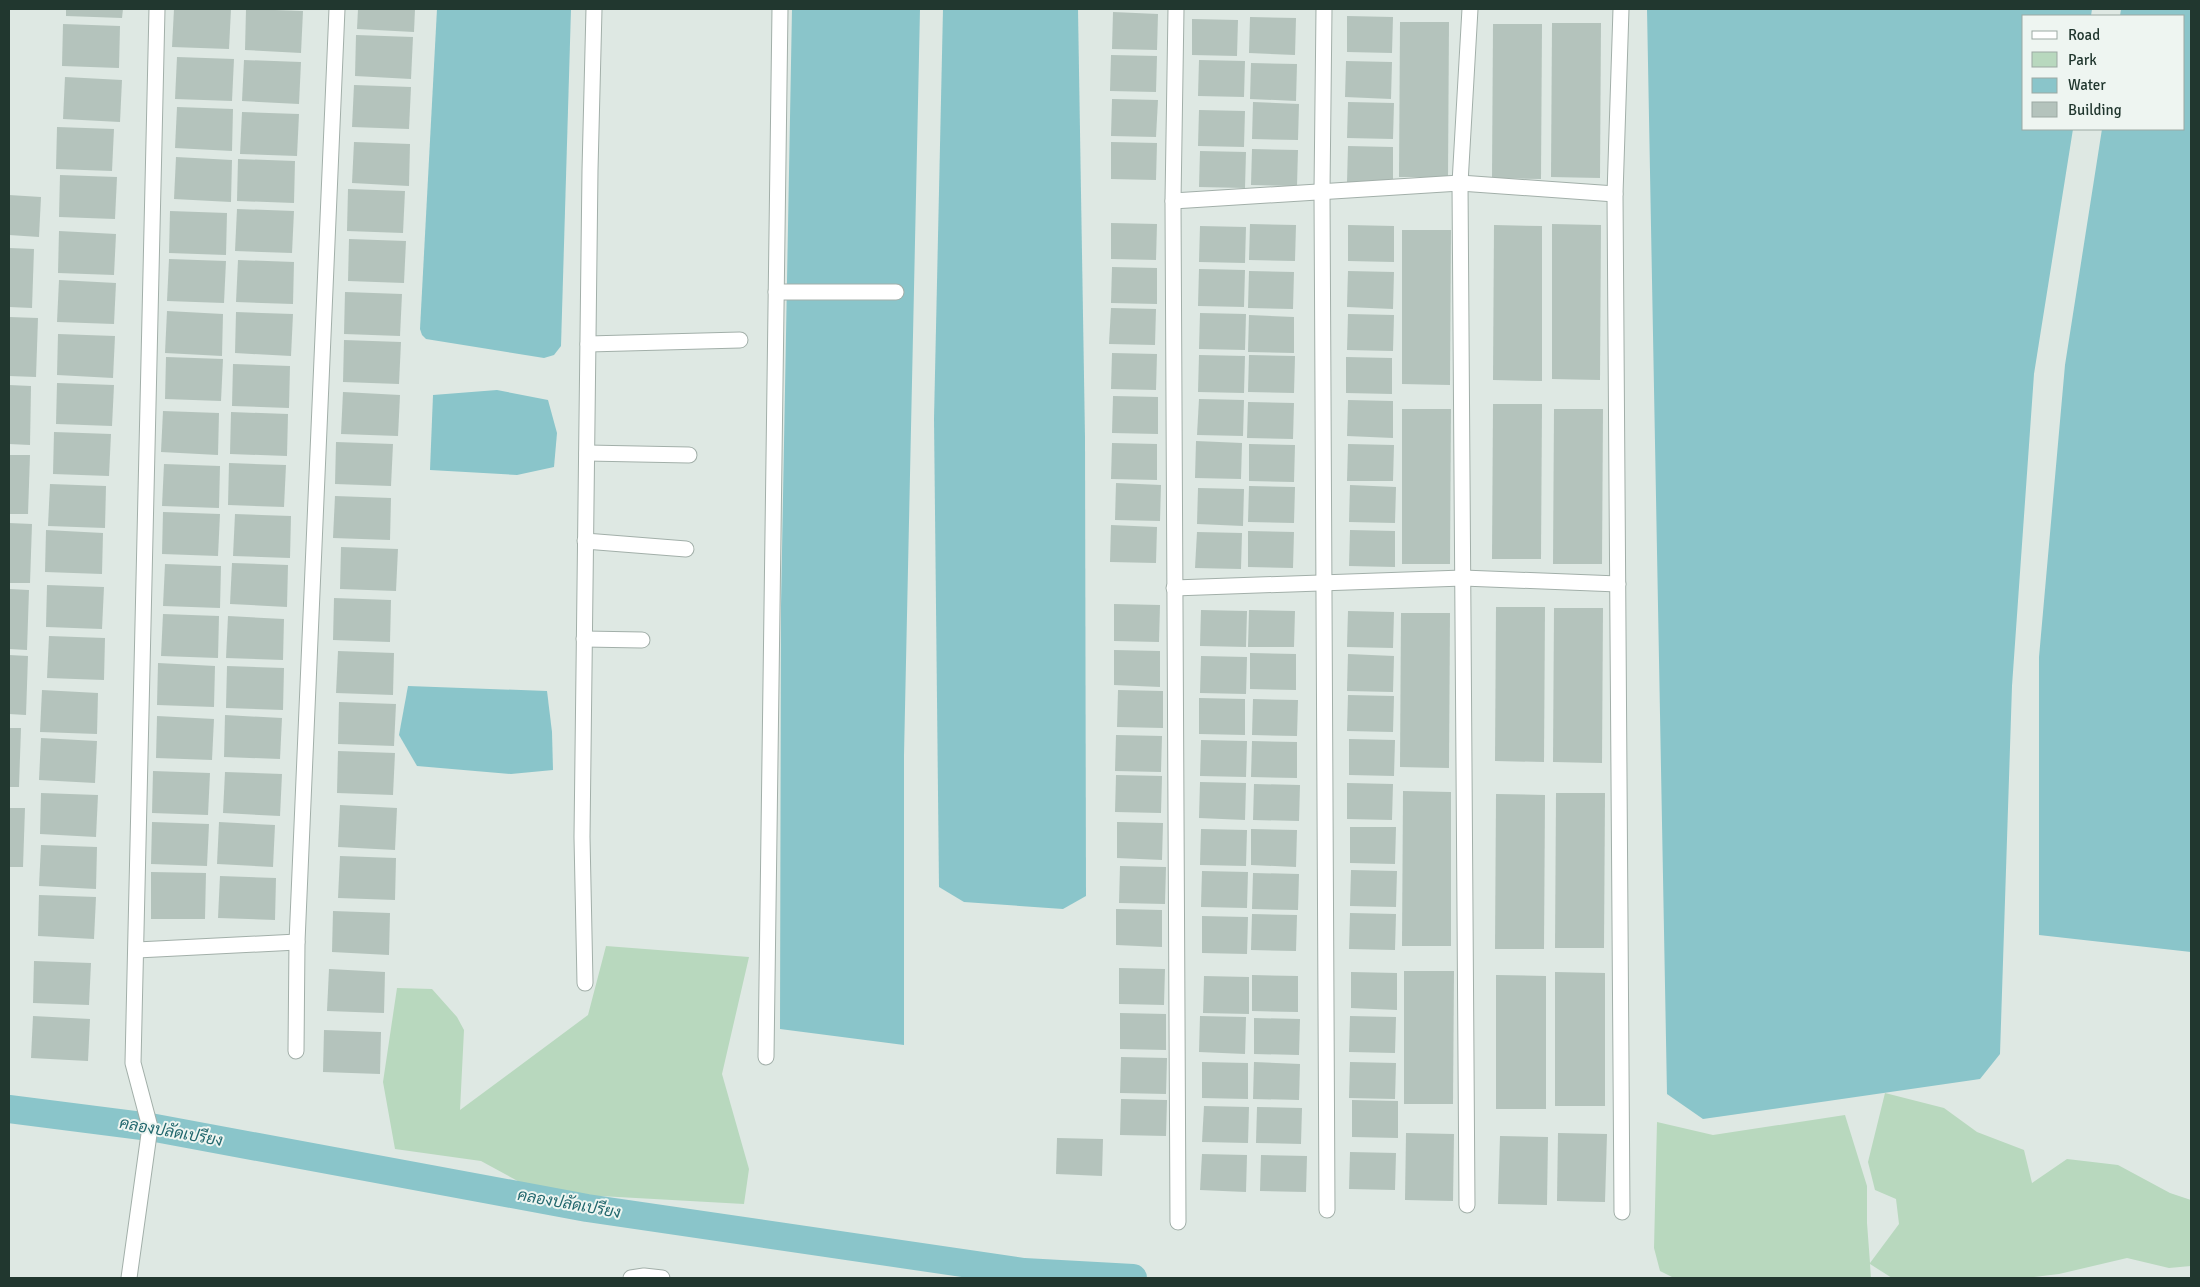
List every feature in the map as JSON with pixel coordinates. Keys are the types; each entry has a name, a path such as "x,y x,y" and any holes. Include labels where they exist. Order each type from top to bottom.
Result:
{"street":[{"path":"129,1278 150,1127 133,1063 157,9"},
{"path":"296,1051 296,942 336,9"},
{"path":"585,983 582,836 586,453 594,9"},
{"path":"766,1058 780,9"},
{"path":"1176,9 1174,588 1178,1222"},
{"path":"1324,9 1322,191 1327,1210"},
{"path":"1467,1205 1460,183 1470,9"},
{"path":"1621,9 1615,194 1622,1212"},
{"path":"1174,201 1460,183 1615,194"},
{"path":"776,292 896,292"},
{"path":"588,344 740,340"},
{"path":"586,453 689,455"},
{"path":"586,541 686,549"},
{"path":"1174,588 1463,578 1618,584"},
{"path":"584,639 642,640"},
{"path":"137,950 296,942"},
{"path":"631,1278 644,1276 662,1278"}],"green space":[{"path":"606,946 749,957 722,1074 749,1169 744,1204 600,1196 558,1203 481,1161 395,1149 383,1082 397,988 432,989 457,1017 464,1030 460,1110 588,1015"},
{"path":"1885,1093 1944,1108 1977,1132 2024,1150 2032,1183 2067,1159 2118,1165 2170,1193 2191,1200 2191,1266 2169,1268 2127,1258 2059,1274 2025,1278 1892,1278 1870,1264 1871,1278 1674,1278 1660,1271 1654,1248 1657,1122 1713,1135 1845,1115 1867,1186 1870,1263 1899,1224 1896,1199 1875,1190 1868,1162"}],"water":[{"path":"437,9 571,9 561,346 554,355 544,358 426,339 422,335 420,329"},
{"path":"792,9 920,9 904,755 904,1045 780,1029 781,606"},
{"path":"943,9 1078,9 1085,437 1086,896 1063,909 964,902 939,887 934,419"},
{"path":"1647,9 2092,9 2091,15 2022,15 2022,130 2073,130 2034,374 2012,686 2000,1054 1980,1079 1703,1119 1667,1094"},
{"path":"2121,9 2191,9 2191,952 2039,935 2039,657 2065,365 2102,130 2185,130 2185,15 2120,15"},
{"path":"497,390 548,400 557,433 554,467 517,475 430,470 433,395"},
{"path":"408,686 547,691 552,732 553,770 511,774 417,766 399,735"}],"building":[{"path":"66,9 123,9 122,18 66,16"},
{"path":"174,9 231,9 229,49 172,47"},
{"path":"246,9 303,11 301,53 245,50"},
{"path":"358,9 415,9 414,32 357,29"},
{"path":"1113,12 1158,14 1157,50 1112,49"},
{"path":"1347,16 1393,17 1392,53 1347,52"},
{"path":"1250,17 1296,18 1295,55 1249,53"},
{"path":"1192,19 1238,20 1237,56 1192,55"},
{"path":"1400,22 1449,22 1448,177 1399,177"},
{"path":"1552,23 1601,23 1600,178 1551,177"},
{"path":"63,24 120,26 119,68 62,66"},
{"path":"1493,24 1542,24 1541,179 1492,178"},
{"path":"356,35 413,37 411,79 355,76"},
{"path":"1111,55 1157,56 1156,92 1110,91"},
{"path":"177,57 234,59 232,101 175,99"},
{"path":"244,60 301,62 299,104 242,101"},
{"path":"1199,60 1245,61 1244,97 1198,96"},
{"path":"1346,61 1392,62 1391,99 1345,97"},
{"path":"1251,63 1297,64 1296,101 1250,99"},
{"path":"65,77 122,80 120,122 63,119"},
{"path":"354,85 411,87 409,129 352,127"},
{"path":"1112,99 1158,100 1156,137 1111,136"},
{"path":"1253,102 1299,104 1298,140 1252,139"},
{"path":"1348,102 1394,103 1393,139 1347,138"},
{"path":"177,107 233,109 232,151 175,148"},
{"path":"1199,110 1245,111 1244,147 1198,146"},
{"path":"242,112 299,114 297,156 240,154"},
{"path":"57,127 114,129 112,171 56,169"},
{"path":"354,142 410,144 409,186 352,183"},
{"path":"1111,142 1157,143 1156,180 1111,179"},
{"path":"1348,146 1393,147 1393,183 1347,182"},
{"path":"1252,149 1298,150 1297,186 1251,185"},
{"path":"1200,151 1246,152 1245,188 1199,187"},
{"path":"176,157 232,160 231,202 174,199"},
{"path":"238,159 295,161 294,203 237,201"},
{"path":"60,175 117,177 115,219 59,217"},
{"path":"348,189 405,191 403,233 347,231"},
{"path":"9,195 41,197 39,237 9,235"},
{"path":"237,209 294,211 292,253 235,251"},
{"path":"170,211 227,213 226,255 169,253"},
{"path":"1111,223 1157,224 1156,260 1111,259"},
{"path":"1250,224 1296,225 1295,261 1249,260"},
{"path":"1552,224 1601,225 1600,380 1552,379"},
{"path":"1348,225 1394,226 1394,262 1348,261"},
{"path":"1494,225 1542,226 1542,381 1493,380"},
{"path":"1200,226 1246,227 1245,263 1199,262"},
{"path":"1402,230 1451,230 1450,385 1402,384"},
{"path":"59,231 116,234 114,275 58,273"},
{"path":"349,239 406,241 404,283 348,281"},
{"path":"9,248 34,249 32,308 9,307"},
{"path":"169,259 226,261 224,303 167,301"},
{"path":"238,260 294,262 293,304 236,302"},
{"path":"1112,267 1157,268 1157,304 1111,303"},
{"path":"1199,269 1245,270 1244,307 1198,306"},
{"path":"1249,271 1294,272 1293,309 1248,308"},
{"path":"1348,271 1394,272 1393,309 1347,307"},
{"path":"59,280 116,283 114,324 57,322"},
{"path":"345,292 402,294 400,336 344,334"},
{"path":"1111,308 1156,309 1155,345 1109,344"},
{"path":"167,311 223,314 222,356 165,353"},
{"path":"236,312 293,314 291,356 235,353"},
{"path":"1200,313 1246,314 1245,350 1199,349"},
{"path":"1348,314 1394,315 1393,351 1347,350"},
{"path":"1249,315 1294,317 1294,353 1248,352"},
{"path":"9,317 38,318 36,377 9,376"},
{"path":"58,334 115,336 113,378 57,375"},
{"path":"344,340 401,342 399,384 343,382"},
{"path":"1112,353 1157,354 1156,390 1111,389"},
{"path":"1199,355 1245,356 1244,393 1198,392"},
{"path":"1249,355 1295,356 1294,393 1248,392"},
{"path":"166,357 223,359 221,401 165,399"},
{"path":"1346,357 1392,358 1392,394 1346,393"},
{"path":"233,364 290,366 289,408 232,406"},
{"path":"57,383 114,385 112,426 56,424"},
{"path":"9,385 31,386 30,445 9,444"},
{"path":"343,392 400,395 398,436 341,434"},
{"path":"1113,396 1158,397 1158,434 1112,433"},
{"path":"1199,399 1244,400 1243,436 1197,435"},
{"path":"1348,400 1393,401 1393,438 1347,436"},
{"path":"1248,402 1294,403 1293,439 1247,438"},
{"path":"1493,404 1542,404 1541,559 1492,559"},
{"path":"1402,409 1451,409 1450,564 1402,564"},
{"path":"1554,409 1603,409 1602,564 1553,564"},
{"path":"163,411 219,413 218,455 161,452"},
{"path":"231,412 288,414 287,456 230,454"},
{"path":"54,432 111,434 109,476 53,474"},
{"path":"1196,441 1242,443 1241,479 1195,478"},
{"path":"336,442 393,444 391,486 335,484"},
{"path":"1112,443 1157,444 1157,480 1111,479"},
{"path":"1249,444 1295,445 1294,482 1249,481"},
{"path":"1348,444 1394,445 1393,481 1347,481"},
{"path":"9,455 30,455 28,514 9,514"},
{"path":"229,463 286,465 284,507 228,505"},
{"path":"164,464 220,466 219,508 162,506"},
{"path":"1116,483 1161,485 1160,521 1115,520"},
{"path":"50,484 106,486 105,528 48,526"},
{"path":"1350,485 1396,487 1395,523 1349,522"},
{"path":"1249,486 1295,487 1294,523 1248,522"},
{"path":"1198,488 1244,489 1243,526 1197,524"},
{"path":"335,496 391,498 390,540 333,538"},
{"path":"163,512 220,514 218,556 162,554"},
{"path":"235,514 291,516 290,558 233,556"},
{"path":"9,523 32,524 30,583 9,583"},
{"path":"1111,525 1157,527 1156,563 1110,562"},
{"path":"46,530 103,533 102,574 45,572"},
{"path":"1350,530 1395,531 1395,567 1349,566"},
{"path":"1248,531 1294,532 1293,568 1248,567"},
{"path":"1197,532 1242,533 1241,569 1195,568"},
{"path":"341,547 398,549 396,591 340,589"},
{"path":"232,563 288,565 287,607 230,604"},
{"path":"165,564 221,566 220,608 163,606"},
{"path":"47,585 104,587 102,629 46,627"},
{"path":"9,589 29,590 27,650 9,649"},
{"path":"334,598 391,600 390,642 333,640"},
{"path":"1114,604 1160,605 1159,642 1114,641"},
{"path":"1496,607 1545,607 1544,762 1495,761"},
{"path":"1554,608 1603,608 1602,763 1553,762"},
{"path":"1201,610 1247,611 1246,647 1200,646"},
{"path":"1249,610 1295,611 1294,647 1248,647"},
{"path":"1348,611 1394,612 1393,648 1347,647"},
{"path":"1401,613 1450,613 1449,768 1400,767"},
{"path":"163,614 219,616 218,658 161,656"},
{"path":"228,616 284,619 283,660 226,658"},
{"path":"49,636 105,638 104,680 47,678"},
{"path":"1114,650 1160,651 1160,687 1114,685"},
{"path":"338,651 394,653 393,695 336,693"},
{"path":"1250,653 1296,654 1296,690 1250,689"},
{"path":"1348,654 1394,656 1393,692 1347,691"},
{"path":"9,655 28,656 26,715 9,714"},
{"path":"1201,656 1247,657 1246,694 1200,693"},
{"path":"158,663 215,666 214,707 157,705"},
{"path":"227,666 284,668 283,710 226,708"},
{"path":"42,690 98,693 97,734 40,732"},
{"path":"1118,690 1163,691 1163,728 1117,727"},
{"path":"1348,695 1394,696 1393,732 1347,731"},
{"path":"1199,698 1245,699 1245,735 1199,734"},
{"path":"1253,699 1298,700 1297,736 1252,735"},
{"path":"339,702 396,704 394,746 338,744"},
{"path":"225,715 282,718 280,759 224,757"},
{"path":"157,716 214,719 212,760 156,758"},
{"path":"9,728 21,728 19,787 9,787"},
{"path":"1116,735 1162,736 1161,772 1115,771"},
{"path":"41,738 97,741 95,783 39,780"},
{"path":"1349,739 1395,740 1394,776 1349,775"},
{"path":"1201,740 1247,741 1246,777 1200,776"},
{"path":"1252,741 1297,742 1297,778 1251,777"},
{"path":"338,751 395,753 393,795 337,793"},
{"path":"153,771 210,773 208,815 152,813"},
{"path":"225,772 282,774 280,816 223,813"},
{"path":"1116,775 1162,776 1161,813 1115,812"},
{"path":"1200,782 1246,783 1245,820 1199,818"},
{"path":"1347,783 1393,784 1392,820 1347,819"},
{"path":"1254,784 1300,785 1299,821 1253,820"},
{"path":"1403,791 1451,792 1451,946 1402,946"},
{"path":"41,793 98,795 96,837 40,834"},
{"path":"1556,793 1605,793 1604,948 1555,948"},
{"path":"1496,794 1545,795 1544,949 1495,949"},
{"path":"340,805 397,808 395,850 338,847"},
{"path":"9,808 25,808 23,867 9,867"},
{"path":"152,822 209,824 207,866 151,864"},
{"path":"219,822 275,825 273,867 217,864"},
{"path":"1117,822 1163,823 1162,860 1117,858"},
{"path":"1350,827 1396,827 1395,864 1350,863"},
{"path":"1201,829 1247,830 1246,866 1200,865"},
{"path":"1251,829 1297,830 1296,867 1251,865"},
{"path":"41,845 97,847 96,889 39,886"},
{"path":"340,856 396,858 395,900 338,898"},
{"path":"1120,866 1166,867 1165,904 1119,903"},
{"path":"1351,870 1397,871 1396,907 1350,906"},
{"path":"1202,871 1248,872 1247,908 1201,907"},
{"path":"151,872 206,873 205,919 151,919"},
{"path":"1253,873 1299,874 1298,910 1252,909"},
{"path":"220,876 276,878 275,920 218,918"},
{"path":"39,895 96,897 94,939 38,936"},
{"path":"1116,909 1162,910 1162,947 1116,945"},
{"path":"333,911 390,913 389,955 332,952"},
{"path":"1350,913 1396,914 1395,950 1349,949"},
{"path":"1252,914 1297,915 1296,951 1251,950"},
{"path":"1202,916 1248,917 1247,954 1202,953"},
{"path":"34,961 91,963 89,1005 33,1003"},
{"path":"1119,968 1165,969 1164,1005 1119,1004"},
{"path":"329,969 385,972 384,1013 327,1011"},
{"path":"1404,971 1454,971 1453,1104 1404,1104"},
{"path":"1351,972 1397,973 1397,1010 1351,1008"},
{"path":"1555,972 1605,973 1605,1106 1555,1106"},
{"path":"1252,975 1298,976 1298,1012 1252,1011"},
{"path":"1496,975 1546,976 1546,1109 1496,1109"},
{"path":"1204,976 1249,977 1249,1014 1203,1013"},
{"path":"1120,1013 1166,1014 1166,1050 1120,1049"},
{"path":"33,1016 90,1019 88,1061 31,1058"},
{"path":"1200,1016 1246,1017 1245,1054 1199,1052"},
{"path":"1350,1016 1396,1017 1395,1053 1349,1052"},
{"path":"1254,1018 1300,1019 1299,1055 1254,1054"},
{"path":"324,1030 381,1032 380,1074 323,1072"},
{"path":"1121,1057 1167,1058 1166,1094 1120,1093"},
{"path":"1202,1062 1248,1063 1248,1099 1202,1098"},
{"path":"1254,1062 1300,1064 1299,1100 1253,1099"},
{"path":"1350,1062 1396,1063 1395,1099 1349,1098"},
{"path":"1121,1099 1167,1100 1166,1136 1120,1135"},
{"path":"1352,1100 1398,1101 1398,1138 1352,1137"},
{"path":"1204,1106 1249,1107 1248,1143 1202,1142"},
{"path":"1257,1107 1302,1108 1301,1144 1256,1143"},
{"path":"1406,1133 1454,1134 1453,1201 1405,1200"},
{"path":"1558,1133 1607,1134 1605,1202 1557,1201"},
{"path":"1500,1136 1548,1137 1547,1205 1498,1204"},
{"path":"1057,1138 1103,1139 1102,1176 1056,1174"},
{"path":"1350,1152 1396,1153 1395,1190 1349,1189"},
{"path":"1202,1154 1247,1155 1246,1192 1200,1190"},
{"path":"1261,1155 1307,1156 1306,1192 1260,1191"}],"waterway":[{"name":"คลองปลัดเปรียง","path":"9,1109 150,1127 587,1208 1024,1272 1133,1278"}]}
